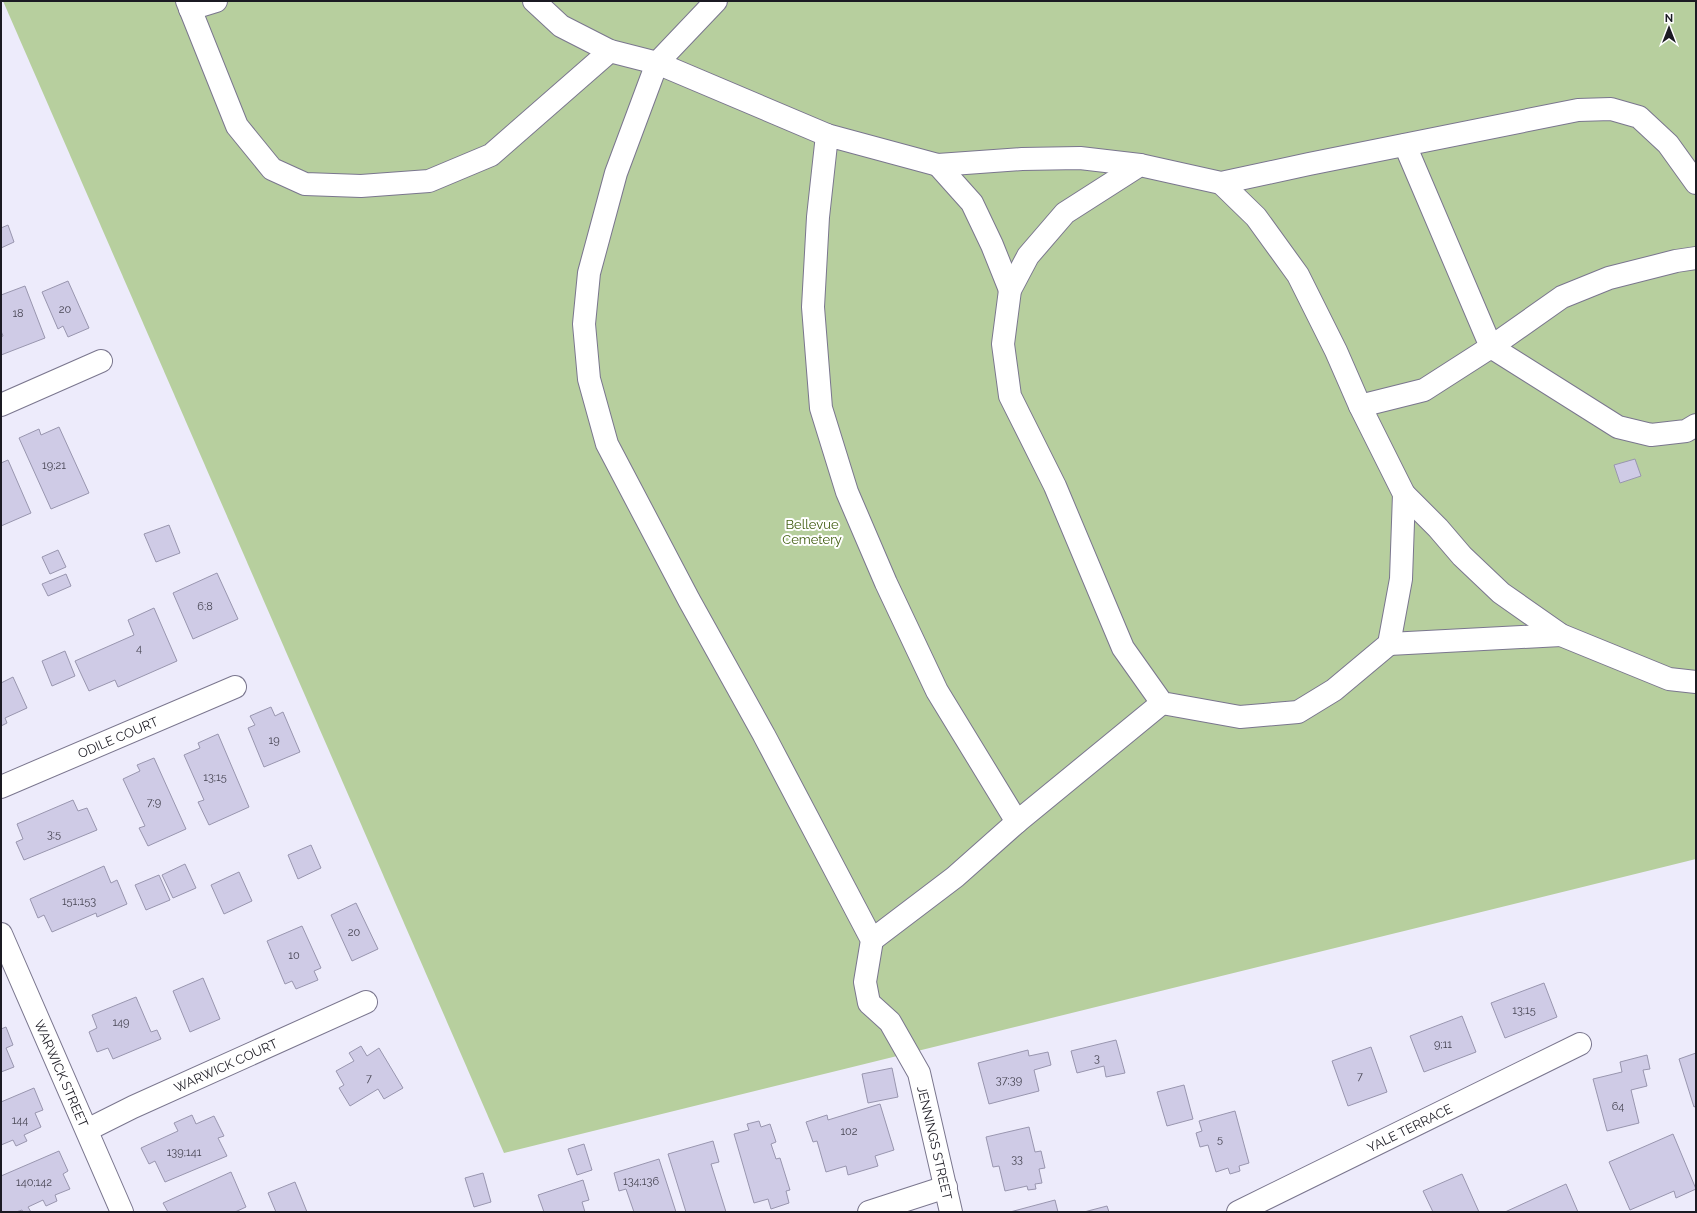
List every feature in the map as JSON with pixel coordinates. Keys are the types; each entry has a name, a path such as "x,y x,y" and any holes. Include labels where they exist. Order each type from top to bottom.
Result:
{"street":[{"path":"216,1 189,5 237,126 272,169 305,184 361,186 429,181 491,155 610,51"},
{"path":"534,1 561,26 610,51 657,63 827,135 938,165 1022,159 1080,158 1140,165 1220,183 1578,110 1611,109 1639,117 1668,144 1696,183"},
{"path":"716,1 657,63 616,173 589,273 584,324 589,379 607,444 872,940 955,876 1016,822 1162,704"},
{"path":"827,135 818,217 813,307 821,408 847,492 886,583 937,691 1016,822"},
{"path":"1405,145 1491,347 1618,427 1651,435 1686,431 1696,425"},
{"path":"938,165 972,203 992,245 1010,290"},
{"path":"1140,165 1065,213 1028,256 1010,290 1002,344 1010,396 1055,486 1123,648 1162,704 1240,717 1298,712 1334,690 1389,644 1561,635"},
{"path":"1220,183 1256,217 1298,275 1336,351 1360,406 1404,494 1438,528 1462,556 1501,593 1561,635 1669,680 1696,682"},
{"path":"1360,406 1424,390 1491,347 1562,297 1609,278 1696,258"},
{"path":"1,406 101,361"},
{"path":"1389,644 1401,579 1404,494"},
{"name":"ODILE COURT","path":"1,787 235,687"},
{"name":"WARWICK STREET","path":"1,934 122,1212"},
{"name":"JENNINGS STREET","path":"872,940 865,982 869,1003 890,1022 919,1073 951,1212"},
{"name":"WARWICK COURT","path":"87,1130 133,1107 366,1002"},
{"name":"YALE TERRACE","path":"1238,1212 1580,1044"},
{"path":"869,1212 946,1187"}],"green space":[{"name":"Bellevue Cemetery","path":"3,1 1696,1 1696,859 504,1153"}],"building":[{"path":"8,225 14,242 1,248 1,228"},
{"path":"68,281 89,328 68,337 63,326 58,329 42,292"},
{"path":"25,286 45,338 1,355 1,337 3,336 1,331 1,295"},
{"path":"59,427 89,493 51,509 19,438 39,429 41,435"},
{"path":"1635,459 1641,476 1620,483 1614,465"},
{"path":"8,460 31,513 1,526 1,463"},
{"path":"169,525 180,553 156,562 144,534"},
{"path":"58,550 66,567 50,574 42,557"},
{"path":"217,573 238,619 193,639 173,593"},
{"path":"66,574 71,586 48,596 42,584"},
{"path":"154,608 177,661 118,687 115,680 89,691 75,661 134,635 128,620"},
{"path":"65,651 75,676 52,686 42,661"},
{"path":"13,677 27,708 5,718 7,723 1,726 1,683"},
{"path":"271,707 275,716 283,712 300,752 264,767 248,728 255,725 250,716"},
{"path":"218,734 249,807 209,825 198,802 204,800 184,755 200,748 198,743"},
{"path":"154,758 186,829 148,846 139,828 145,826 123,779 140,771 137,765"},
{"path":"73,800 78,811 87,808 97,830 24,860 16,842 23,839 17,824"},
{"path":"311,845 321,868 298,879 288,855"},
{"path":"185,864 196,888 173,898 162,875"},
{"path":"104,866 111,883 117,880 127,904 97,917 96,913 52,932 44,915 38,918 30,899"},
{"path":"239,872 252,901 224,914 211,885"},
{"path":"159,875 170,900 146,910 135,885"},
{"path":"356,903 378,949 352,961 331,915"},
{"path":"302,926 321,968 314,971 318,980 296,989 292,981 285,984 267,941"},
{"path":"203,978 220,1019 190,1032 173,991"},
{"path":"1544,983 1557,1017 1505,1038 1491,1003"},
{"path":"136,997 151,1032 157,1030 161,1039 113,1059 108,1048 97,1052 89,1032 97,1028 92,1015"},
{"path":"1462,1016 1476,1052 1424,1072 1410,1036"},
{"path":"6,1027 13,1045 6,1048 14,1067 1,1072 1,1029"},
{"path":"1116,1040 1125,1073 1106,1077 1104,1066 1077,1073 1071,1051"},
{"path":"361,1046 367,1056 379,1048 403,1088 384,1099 378,1089 350,1106 339,1088 344,1085 336,1071 354,1061 349,1053"},
{"path":"1371,1047 1387,1092 1348,1106 1332,1061"},
{"path":"1028,1050 1029,1056 1048,1052 1051,1065 1034,1070 1039,1091 989,1104 978,1063"},
{"path":"1696,1053 1696,1106 1694,1107 1679,1059"},
{"path":"1647,1055 1650,1069 1643,1070 1647,1086 1631,1090 1639,1123 1607,1131 1593,1079 1622,1072 1620,1062"},
{"path":"892,1068 898,1097 868,1103 862,1074"},
{"path":"1184,1085 1193,1119 1167,1126 1157,1092"},
{"path":"34,1088 43,1110 35,1113 41,1127 24,1135 27,1141 16,1146 13,1140 1,1145 1,1102"},
{"path":"880,1104 894,1150 875,1156 878,1166 848,1175 846,1166 826,1172 817,1141 813,1142 806,1122 827,1115 828,1120"},
{"path":"1235,1111 1249,1163 1239,1166 1240,1171 1230,1174 1228,1168 1216,1172 1208,1145 1200,1147 1196,1133 1202,1131 1199,1121"},
{"path":"192,1115 196,1124 214,1116 224,1136 218,1138 227,1156 165,1182 155,1161 149,1164 141,1148 178,1131 174,1123"},
{"path":"759,1121 761,1127 770,1124 776,1142 771,1144 776,1159 780,1158 790,1190 786,1191 789,1203 771,1209 768,1199 754,1203 734,1134 749,1130 747,1124"},
{"path":"1029,1127 1035,1152 1041,1151 1045,1168 1039,1169 1042,1183 1035,1184 1036,1189 1028,1190 1027,1186 1005,1191 999,1166 993,1167 986,1137"},
{"path":"1673,1134 1696,1189 1676,1198 1674,1191 1630,1210 1609,1162"},
{"path":"713,1141 719,1162 711,1164 726,1212 686,1212 668,1154"},
{"path":"584,1144 592,1170 577,1175 568,1149"},
{"path":"59,1151 68,1171 63,1174 70,1189 55,1195 57,1201 46,1206 43,1200 28,1207 31,1212 23,1212 22,1210 16,1212 1,1212 1,1176"},
{"path":"659,1159 676,1212 634,1212 626,1189 619,1191 614,1173"},
{"path":"231,1172 246,1207 235,1212 168,1212 163,1203"},
{"path":"483,1173 491,1202 474,1207 465,1178"},
{"path":"1462,1174 1479,1212 1433,1212 1423,1191"},
{"path":"583,1180 589,1200 582,1202 585,1212 544,1212 538,1195"},
{"path":"295,1182 307,1212 276,1212 268,1193"},
{"path":"1566,1184 1578,1212 1505,1212"},
{"path":"1055,1200 1058,1212 1010,1212"},
{"path":"1107,1206 1109,1212 1084,1212"}]}
